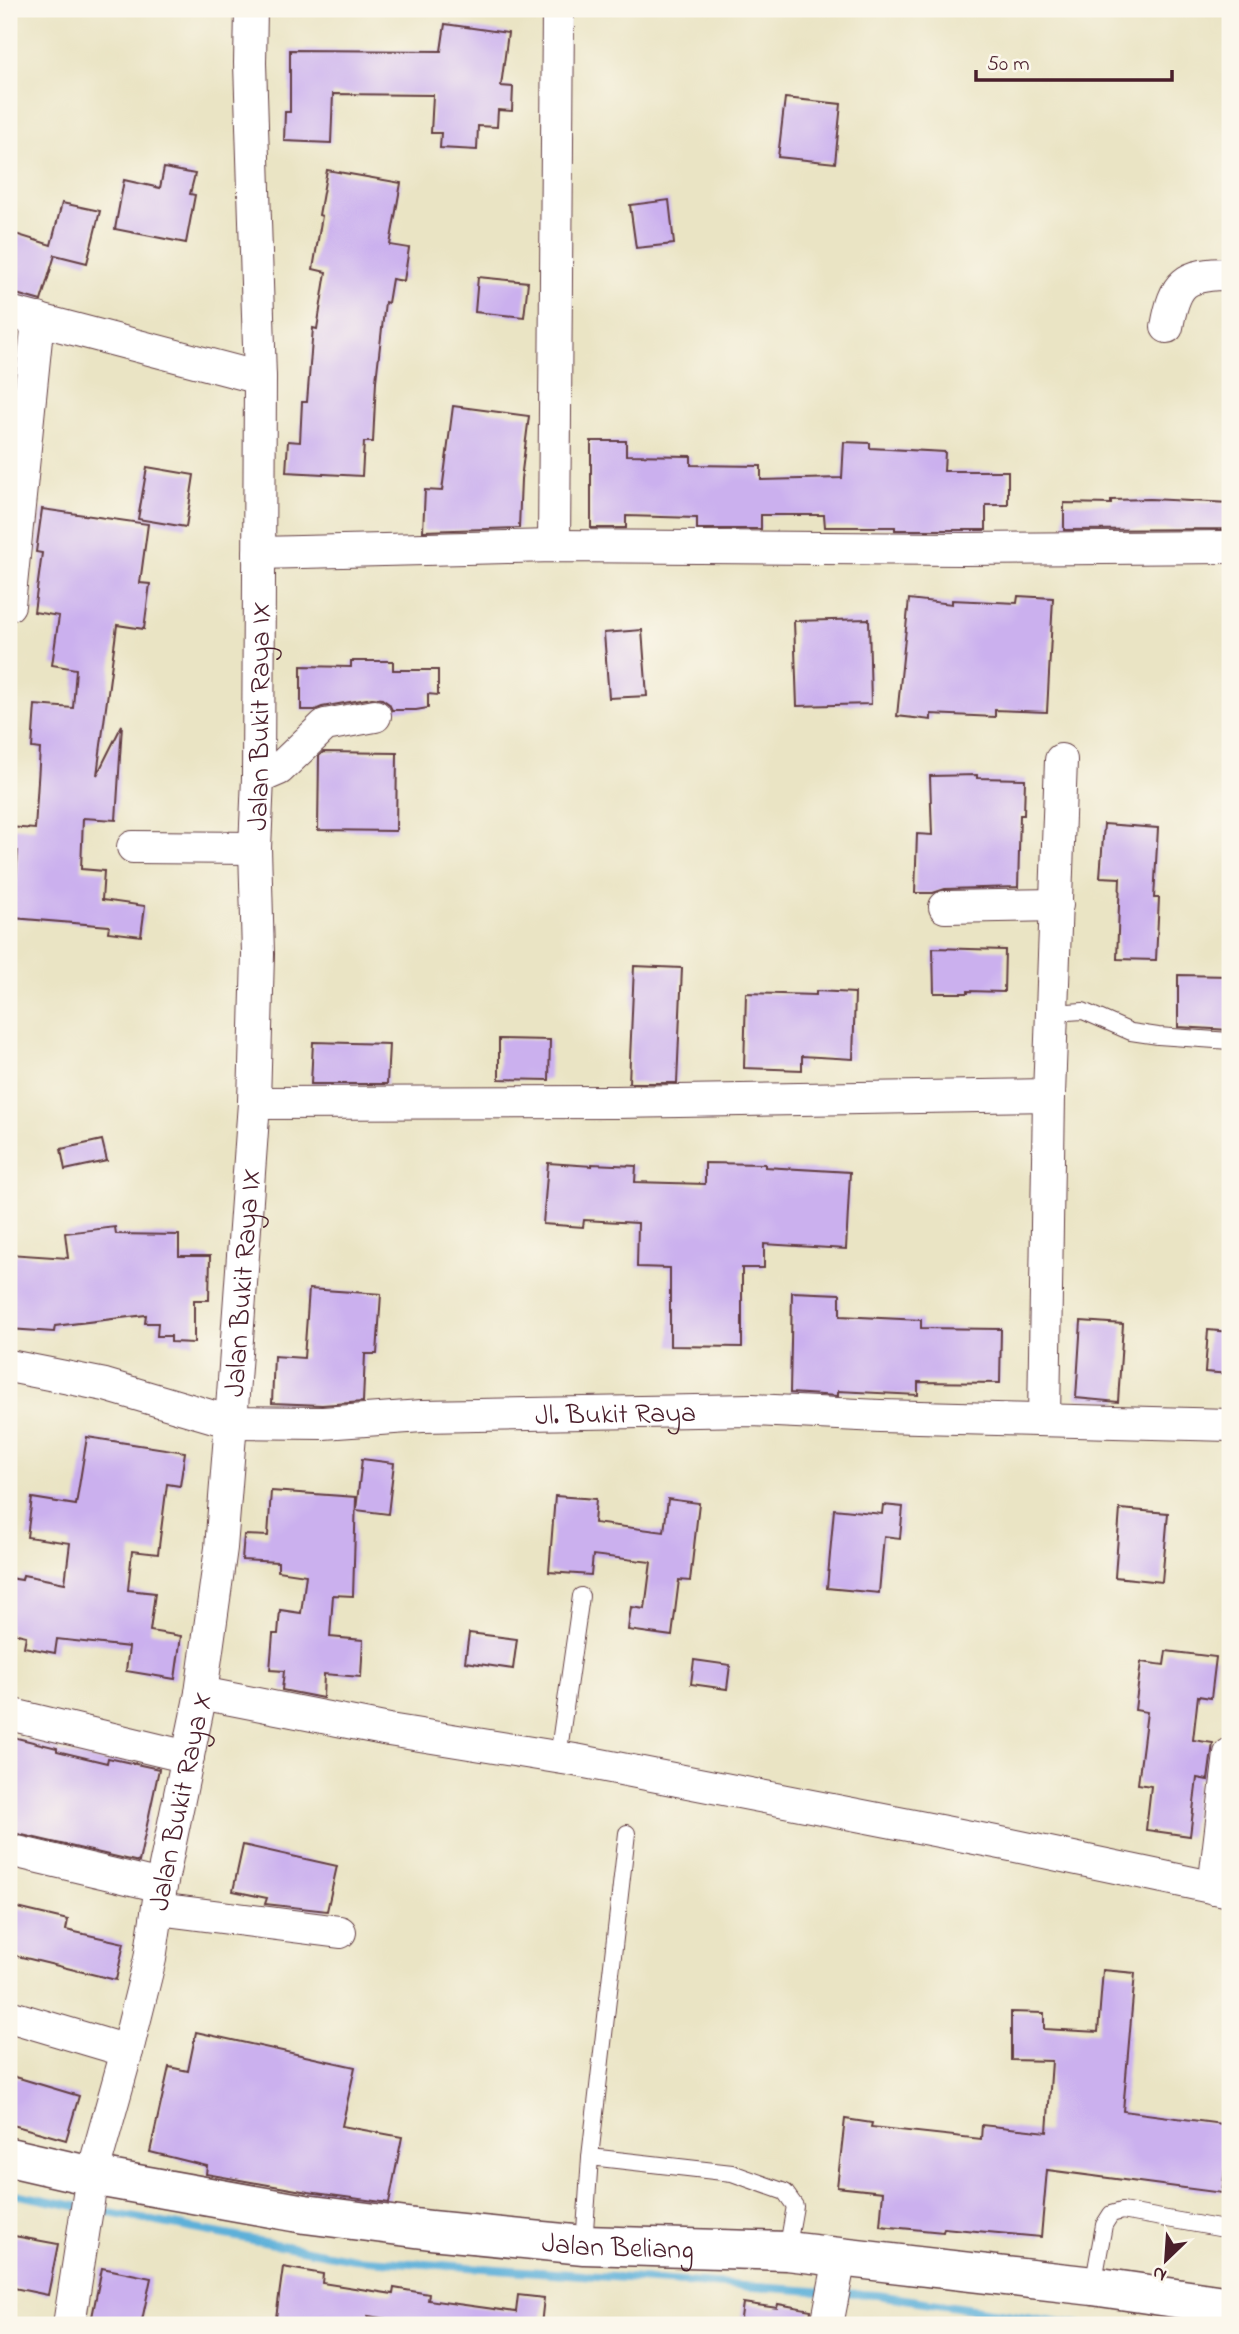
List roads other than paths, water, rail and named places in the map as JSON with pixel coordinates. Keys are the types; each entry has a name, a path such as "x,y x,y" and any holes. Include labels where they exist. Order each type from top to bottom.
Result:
{"street":[{"name":"Jalan Bukit Raya IX","path":"231,1422 254,1103 258,954 255,848 258,778 260,378 250,63 251,9"},
{"path":"554,546 558,9"},
{"path":"1167,327 1171,302 1178,287 1187,279 1205,274 1230,274"},
{"path":"9,605 23,315 260,378"},
{"path":"259,553 554,546 963,549 1230,547"},
{"path":"258,778 279,769 325,725 375,716"},
{"path":"1044,1419 1049,1095 1061,760"},
{"path":"133,847 255,848"},
{"path":"945,907 1057,905"},
{"path":"254,1103 616,1102 1049,1095"},
{"name":"Jl. Bukit Raya","path":"9,1366 105,1385 231,1422 323,1423 435,1415 752,1409 880,1416 1230,1425"},
{"name":"Jalan Bukit Raya X","path":"69,2325 92,2176 150,1959 201,1693 221,1548 231,1422"},
{"path":"201,1693 388,1730 558,1757 1011,1844 1222,1890 1230,1754"},
{"path":"9,1714 188,1757"},
{"path":"9,1850 160,1897 340,1932"},
{"path":"9,2016 127,2050"},
{"name":"Jalan Beliang","path":"9,2157 92,2176 305,2214 430,2230 584,2245 787,2251 1093,2286 1230,2306"},
{"path":"827,2325 840,2258"}],"lane":[{"path":"1052,1013 1083,1011 1131,1031 1158,1036 1230,1041"},
{"path":"558,1757 581,1596"},
{"path":"584,2245 590,2157 627,1833"},
{"path":"590,2157 732,2172 785,2192 795,2206 787,2251"},
{"path":"1093,2286 1104,2225 1111,2214 1122,2211 1230,2231"}],"waterway":[{"path":"9,2193 81,2207"},
{"path":"94,2210 354,2259 828,2292"},
{"path":"841,2293 877,2295 1080,2325"}]}
